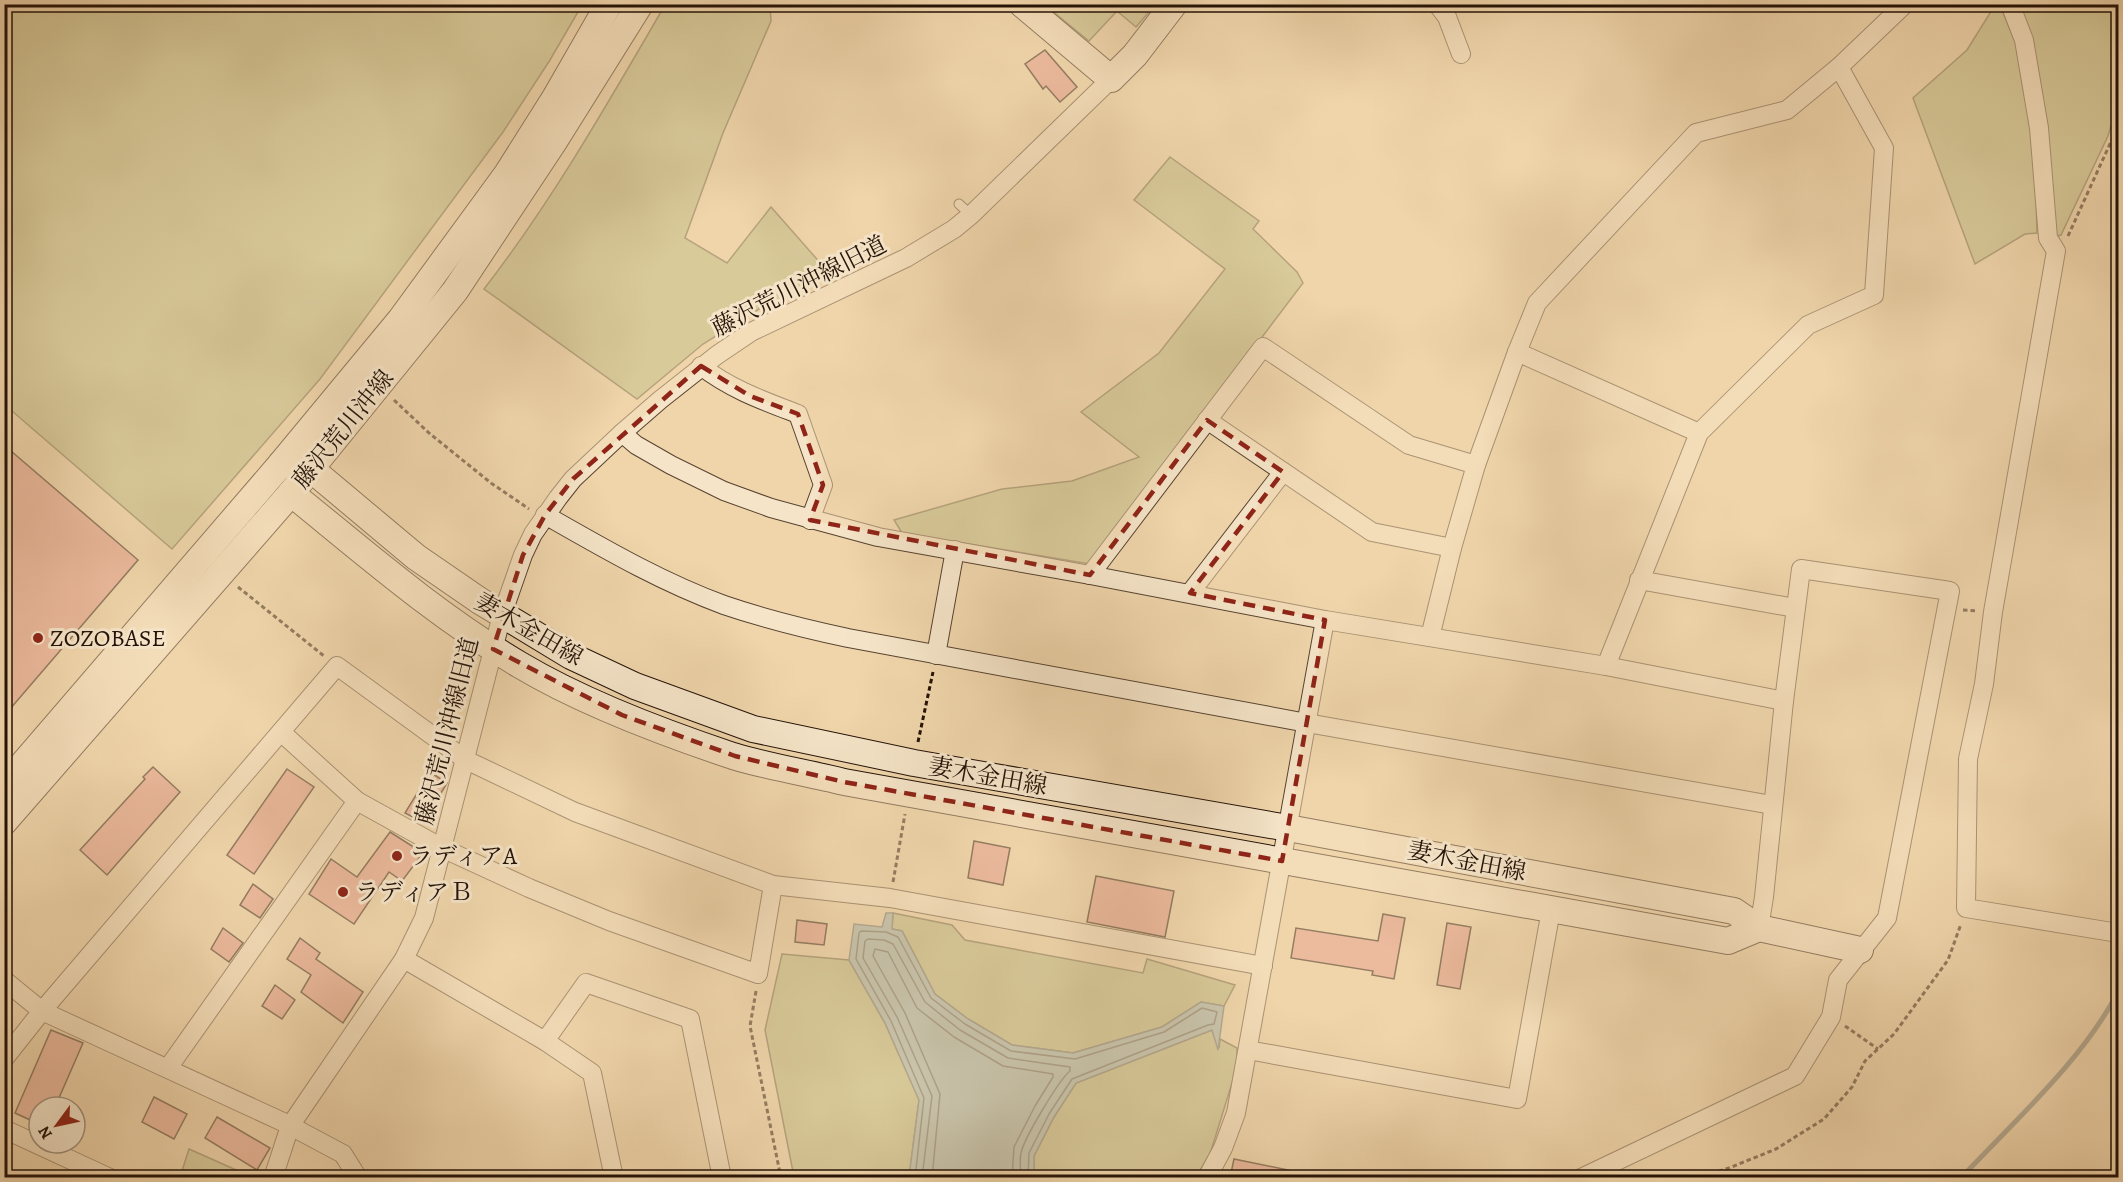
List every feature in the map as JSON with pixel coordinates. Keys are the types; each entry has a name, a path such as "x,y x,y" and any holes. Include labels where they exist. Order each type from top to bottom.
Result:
{"street":[{"name":"藤沢荒川沖線","path":"4,786 401,319 507,174 555,98 609,4"},
{"name":"藤沢荒川沖線","path":"4,822 291,493 455,291 553,143 640,4"},
{"path":"1022,4 1111,79 1135,55 1174,4"},
{"path":"1437,4 1447,17 1461,54"},
{"path":"1430,637 1476,465 1537,303 1696,133 1787,110 1839,67 1905,4"},
{"path":"2010,4 2024,40 2039,129 2048,238 2056,251 1993,612 1984,684 1968,759 1966,908 2118,933"},
{"path":"1606,666 1699,433 1808,325 1874,295 1884,148 1839,67"},
{"name":"藤沢荒川沖線旧道","path":"273,1178 290,1126 404,959 424,918 502,615 540,514 622,433 700,366 751,332 906,258 954,229 965,210 1111,79"},
{"path":"1090,575 1263,347 1409,445 1476,465"},
{"path":"1517,352 1699,433"},
{"path":"700,366 713,376 750,396 798,414 823,485 810,520"},
{"path":"1207,420 1372,532 1452,548"},
{"path":"622,433 636,445 670,465 724,491 810,520 878,537 1326,620 1606,666 1784,701"},
{"path":"291,493 280,464 311,469"},
{"name":"妻木金田線","path":"311,469 416,557 502,615 571,656 635,686 753,729 914,763 1287,828 1734,911 1759,928 1860,950"},
{"path":"1190,593 1283,472"},
{"name":"妻木金田線","path":"291,493 407,587 493,649 551,681 622,715 735,756 844,782 1728,941 1759,928"},
{"path":"540,514 636,567 723,604 787,624 936,655 1772,805"},
{"path":"936,655 955,550"},
{"path":"1581,1178 1795,1076 1831,1017 1838,980 1887,918 1950,591 1801,569 1759,928"},
{"path":"1639,580 1795,608"},
{"path":"1206,1178 1222,1148 1236,1113 1326,620"},
{"path":"4,1059 42,1011 337,666 466,760 575,812 773,885 890,898 1263,966"},
{"path":"281,732 357,801 442,848 529,888 609,921 758,974 773,885"},
{"path":"168,1068 357,801"},
{"path":"1248,1050 1517,1099 1551,910"},
{"path":"404,959 545,1041 592,1073 614,1178"},
{"path":"4,980 42,1011 168,1068 343,1154 358,1178"},
{"path":"545,1041 586,983 690,1019 722,1178"},
{"path":"4,1129 110,1178"}],"path":[{"path":"2056,251 2066,240 2114,135 2118,117"},
{"path":"390,397 429,433 491,483 540,514"},
{"path":"234,584 337,666"},
{"path":"1946,609 1993,612"},
{"path":"917,746 936,655"},
{"path":"890,898 906,807"},
{"path":"1697,1178 1730,1168 1776,1149 1824,1119 1852,1087 1865,1061 1894,1034 1948,960 1966,908"},
{"path":"758,974 750,1026 781,1178"},
{"path":"1831,1017 1878,1049"}],"highlighted area":[{"path":"701,366 750,396 798,414 823,485 810,520 1090,575 1207,420 1283,472 1190,593 1325,620 1282,861 844,782 735,756 622,715 493,649 523,555 545,515 573,479"}],"shaded area":[{"path":"5,4 582,5 550,60 503,132 320,379 172,549 5,405"},
{"path":"665,5 770,5 771,21 723,133 685,238 727,263 771,207 830,274 759,309 703,344 637,399 484,289 534,221 557,185"},
{"path":"1045,5 1155,5 1136,27 1117,11 1089,41"},
{"path":"1995,5 2000,5 2016,44 2034,119 2037,233 2025,234 1975,264 1913,98 1967,50"},
{"path":"2018,5 2118,5 2118,101 2108,136 2061,235 2054,237"},
{"path":"1170,157 1259,221 1253,229 1297,272 1303,283 1090,564 902,533 894,520 1002,489 1072,481 1139,457 1081,412 1159,353 1225,269 1134,200"},
{"path":"893,913 952,925 965,940 1143,973 1147,959 1235,985 1224,1006 1201,1002 1162,1027 1073,1053 1012,1045 968,1019 935,994 902,931 892,929"},
{"path":"782,954 849,960 885,1023 919,1100 909,1177 794,1177 765,1030"},
{"path":"1212,1030 1219,1048 1220,1039 1237,1048 1237,1067 1210,1154 1196,1177 1034,1178 1034,1156 1054,1117 1076,1083"},
{"path":"189,1149 252,1177 180,1177"}],"water":[{"path":"886,913 893,913 892,929 902,931 935,994 968,1019 1012,1045 1073,1053 1162,1027 1201,1002 1224,1006 1218,1050 1212,1030 1076,1083 1054,1117 1034,1156 1034,1177 909,1177 919,1100 885,1023 849,960 854,924 882,927"}],"building":[{"path":"1045,50 1077,87 1060,102 1046,86 1043,89 1025,64"},
{"name":"ZOZOBASE","path":"4,445 138,560 4,716"},
{"path":"153,767 180,792 107,875 80,850 145,779 143,777"},
{"path":"287,769 314,787 254,874 227,855"},
{"path":"430,772 447,783 432,808 434,809 426,824 405,813"},
{"path":"390,832 423,853 402,881 389,872 354,924 309,894 331,859 357,877"},
{"path":"974,841 1010,848 1003,885 968,878"},
{"path":"1096,876 1174,891 1165,937 1087,922"},
{"path":"253,884 273,899 260,918 240,905"},
{"path":"1383,914 1405,918 1394,979 1372,975 1373,971 1291,958 1296,928 1378,941"},
{"path":"797,920 827,924 824,945 795,942"},
{"path":"1447,923 1471,927 1460,989 1437,985"},
{"path":"223,928 243,943 229,962 211,949"},
{"path":"300,938 320,953 316,959 363,992 343,1023 301,992 311,975 287,959"},
{"path":"275,985 295,1000 282,1019 262,1006"},
{"path":"51,1030 83,1043 60,1095 27,1095 27,1118 15,1113"},
{"path":"154,1097 187,1114 174,1139 142,1122"},
{"path":"217,1117 270,1148 257,1170 205,1138"},
{"path":"1234,1159 1293,1171 1292,1178 1230,1178"}],"waterway":[{"path":"1961,1178 2046,1090 2086,1042 2118,992"}],"place":[{"name":"ZOZOBASE","path":"38,638"},
{"name":"ラディアA","path":"397,856"},
{"name":"ラディアＢ","path":"343,892"}]}
